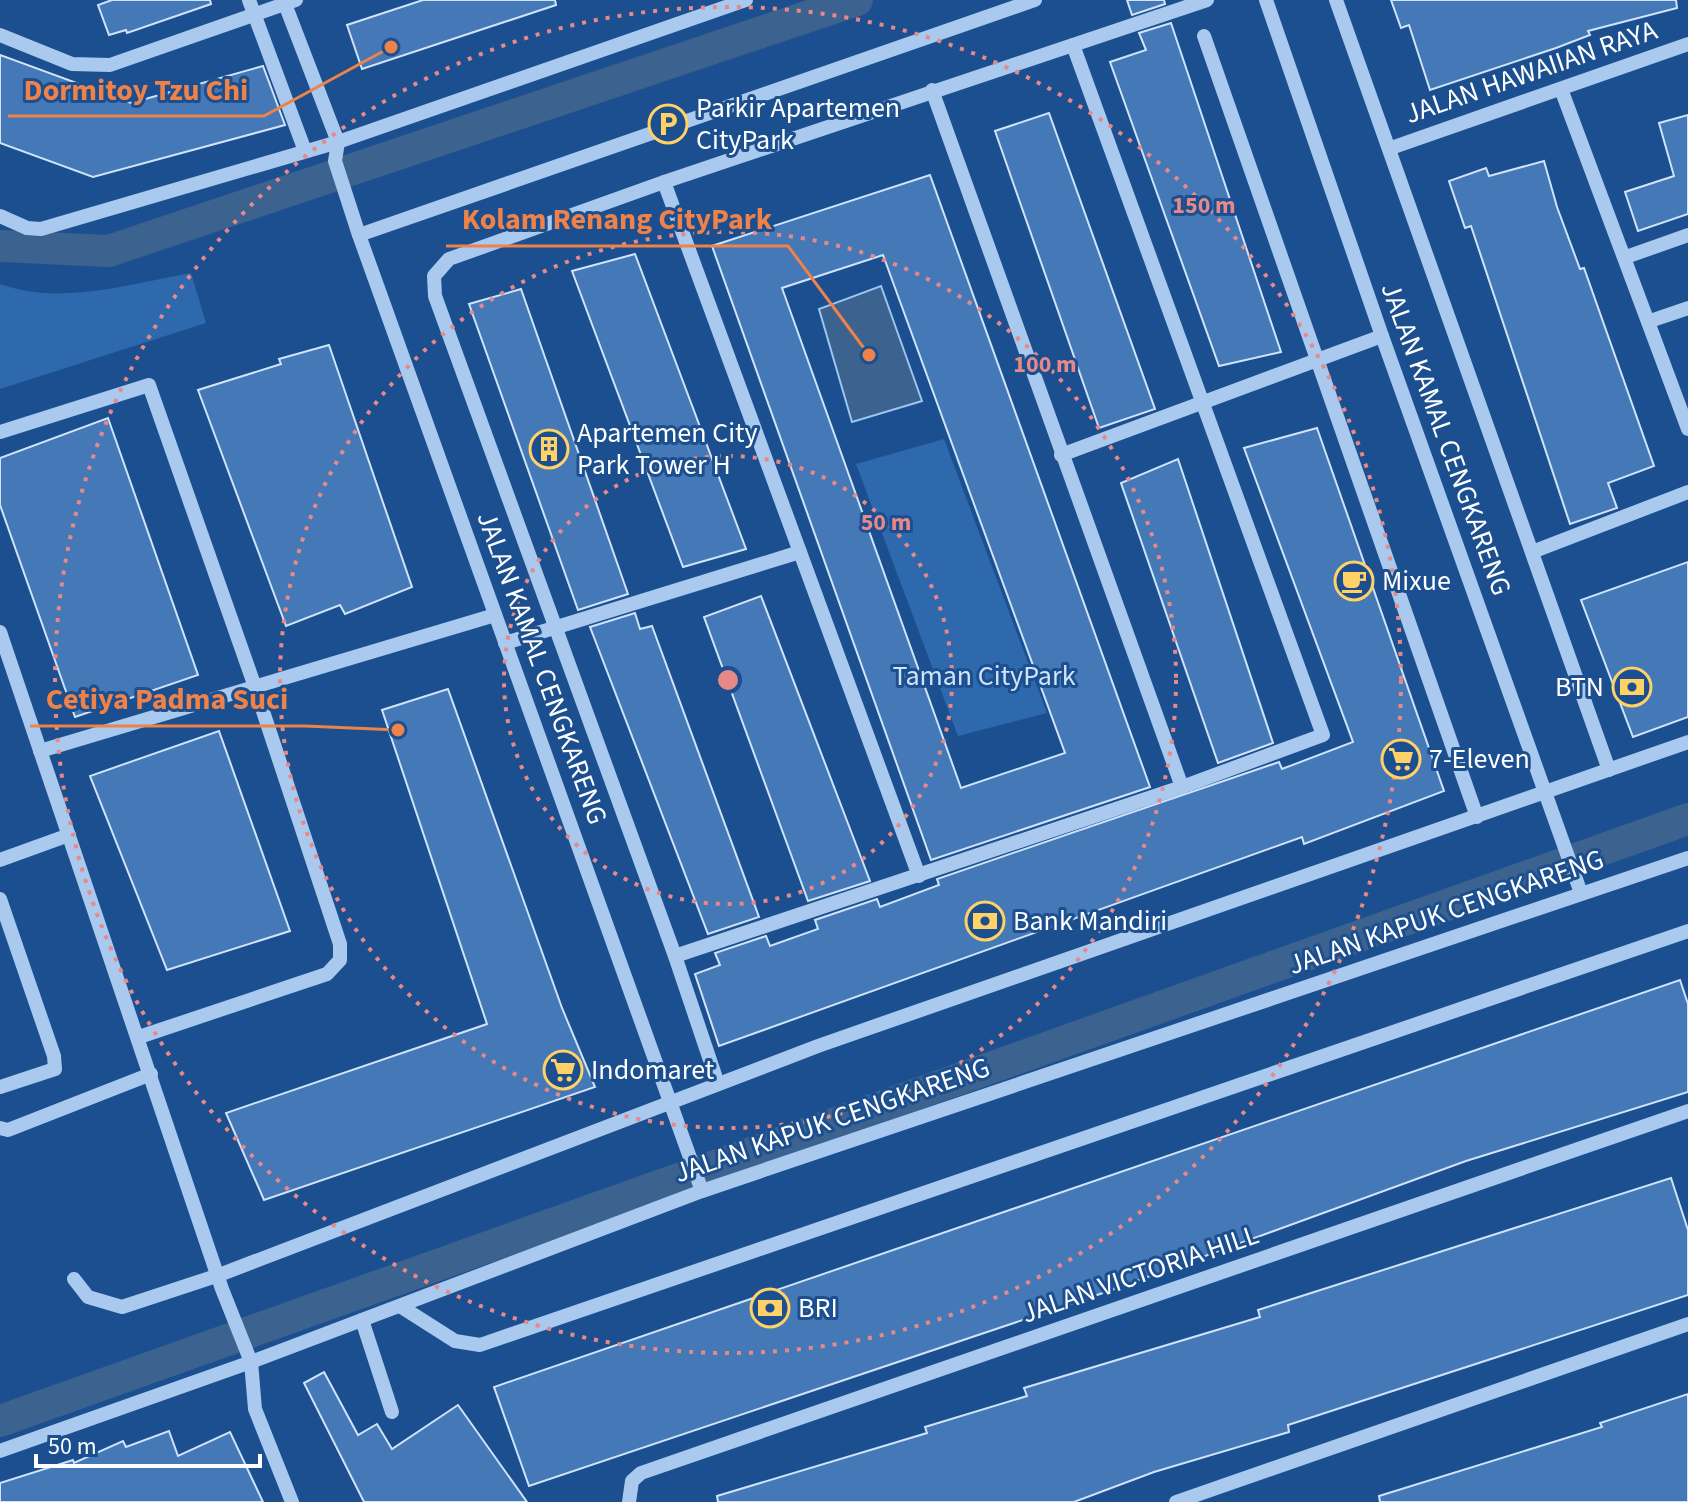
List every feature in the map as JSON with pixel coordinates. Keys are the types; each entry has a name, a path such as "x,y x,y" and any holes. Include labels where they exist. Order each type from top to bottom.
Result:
{"street":[{"path":"0,216 27,228 41,229 338,142 746,0"},
{"path":"359,235 1035,0"},
{"path":"718,1084 675,956 435,296 434,276 449,259 664,182 1207,0"},
{"name":"JALAN KAMAL CENGKARENG","path":"1266,0 1382,336 1579,887"},
{"path":"1336,0 1609,770"},
{"path":"0,35 72,64 110,65 252,7 291,2 338,142"},
{"path":"252,7 305,151 336,165"},
{"path":"1204,36 1477,817"},
{"name":"JALAN HAWAIIAN RAYA","path":"1391,148 1688,44"},
{"path":"675,956 1182,787 1323,735 1073,45"},
{"path":"1561,89 1688,429"},
{"path":"932,90 1182,787"},
{"name":"JALAN KAMAL CENGKARENG","path":"338,142 336,165 359,235 673,1104 700,1187"},
{"path":"664,182 919,876"},
{"path":"1626,257 1688,235"},
{"path":"1650,321 1688,308"},
{"path":"1061,455 1382,336"},
{"path":"0,432 149,385 255,687 340,944 340,960 327,974 139,1037"},
{"path":"1532,552 1688,492"},
{"path":"505,643 800,552"},
{"path":"40,751 495,615"},
{"path":"0,632 249,1358 255,1409 292,1502"},
{"path":"74,1279 88,1297 122,1307 219,1275 673,1104 718,1084 1688,742"},
{"path":"0,860 69,835"},
{"name":"JALAN KAPUK CENGKARENG","path":"0,1451 249,1358 400,1306 700,1187 1579,887 1688,858"},
{"path":"0,899 54,1056 55,1069 0,1087"},
{"path":"400,1306 455,1341 472,1347 480,1345 1688,931"},
{"path":"0,1128 8,1130 151,1074"},
{"name":"JALAN VICTORIA HILL","path":"629,1502 632,1481 641,1473 1688,1111"},
{"path":"362,1320 392,1412"},
{"path":"1176,1502 1688,1324"}],"green space":[{"path":"191,273 206,323 0,389 0,284 23,290 71,293"},
{"name":"Taman CityPark","path":"944,439 1047,713 958,736 856,464"}],"shaded area":[{"path":"881,286 922,401 852,422 819,309"}],"building":[{"path":"112,0 210,0 211,4 127,33 126,30 109,35 98,5"},
{"path":"423,0 555,0 556,5 362,69 347,25"},
{"path":"1127,0 1164,0 1165,4 1132,15"},
{"path":"1391,0 1676,0 1677,8 1588,31 1590,35 1556,48 1430,90 1409,25 1401,28"},
{"path":"1171,23 1281,352 1219,366 1110,62 1146,50 1139,33"},
{"path":"0,55 131,103 263,66 285,125 93,177 0,143"},
{"path":"1049,113 1155,409 1099,428 995,131"},
{"path":"1688,115 1688,214 1638,231 1625,192 1674,176 1659,123"},
{"path":"1544,161 1557,207 1580,269 1584,268 1654,466 1608,483 1617,508 1570,524 1471,226 1465,228 1449,181 1486,168 1489,176"},
{"path":"930,175 1150,787 931,860 712,246","holes":["883,255 1065,753 961,788 782,288"]},
{"path":"635,254 746,549 683,567 572,271"},
{"name":"Apartemen City Park Tower H","path":"521,289 628,594 578,610 469,304"},
{"path":"329,345 412,587 345,614 340,605 286,626 198,390 281,364 279,359"},
{"path":"108,418 198,675 75,717 0,505 0,458"},
{"path":"1317,428 1444,791 1304,844 1302,837 719,1046 695,974 720,965 715,953 766,936 770,946 818,929 815,920 877,899 880,907 939,885 937,879 1279,762 1282,769 1353,742 1244,448"},
{"path":"1178,459 1273,743 1218,763 1121,483"},
{"path":"1688,562 1688,717 1633,737 1581,600"},
{"path":"761,596 870,881 808,901 704,617"},
{"path":"635,613 640,629 652,626 759,917 708,934 590,627"},
{"path":"448,689 562,1008 595,1087 264,1200 226,1113 487,1024 382,710"},
{"path":"219,731 290,931 167,970 90,776"},
{"path":"1680,980 1688,1004 1688,1092 1466,1161 1109,1291 529,1486 494,1387"},
{"path":"1671,1178 1688,1230 1688,1295 1288,1425 1289,1432 1154,1472 1074,1502 718,1502 717,1496 927,1433 925,1427 1027,1396 1024,1388 1260,1317 1258,1310"},
{"path":"324,1372 358,1435 377,1424 392,1449 458,1405 527,1502 364,1502 304,1383"},
{"path":"1688,1394 1688,1502 1380,1502 1379,1496 1602,1427 1600,1423"},
{"path":"169,1431 178,1456 230,1432 263,1502 0,1502 0,1483 73,1460 74,1463 123,1441 126,1447"}],"waterway":[{"path":"0,246 109,251 857,0"},
{"path":"0,1421 1688,819"}],"place":[{"name":"Dormitoy Tzu Chi","path":"391,47"},
{"name":"Parkir Apartemen CityPark","path":"668,124"},
{"name":"Kolam Renang CityPark","path":"869,355"},
{"name":"Apartemen City Park Tower H","path":"549,449"},
{"name":"Mixue","path":"1354,581"},
{"name":"BTN","path":"1632,687"},
{"name":"Cetiya Padma Suci","path":"398,730"},
{"name":"7-Eleven","path":"1401,759"},
{"name":"Bank Mandiri","path":"985,921"},
{"name":"Indomaret","path":"563,1070"},
{"name":"BRI","path":"770,1308"}]}
